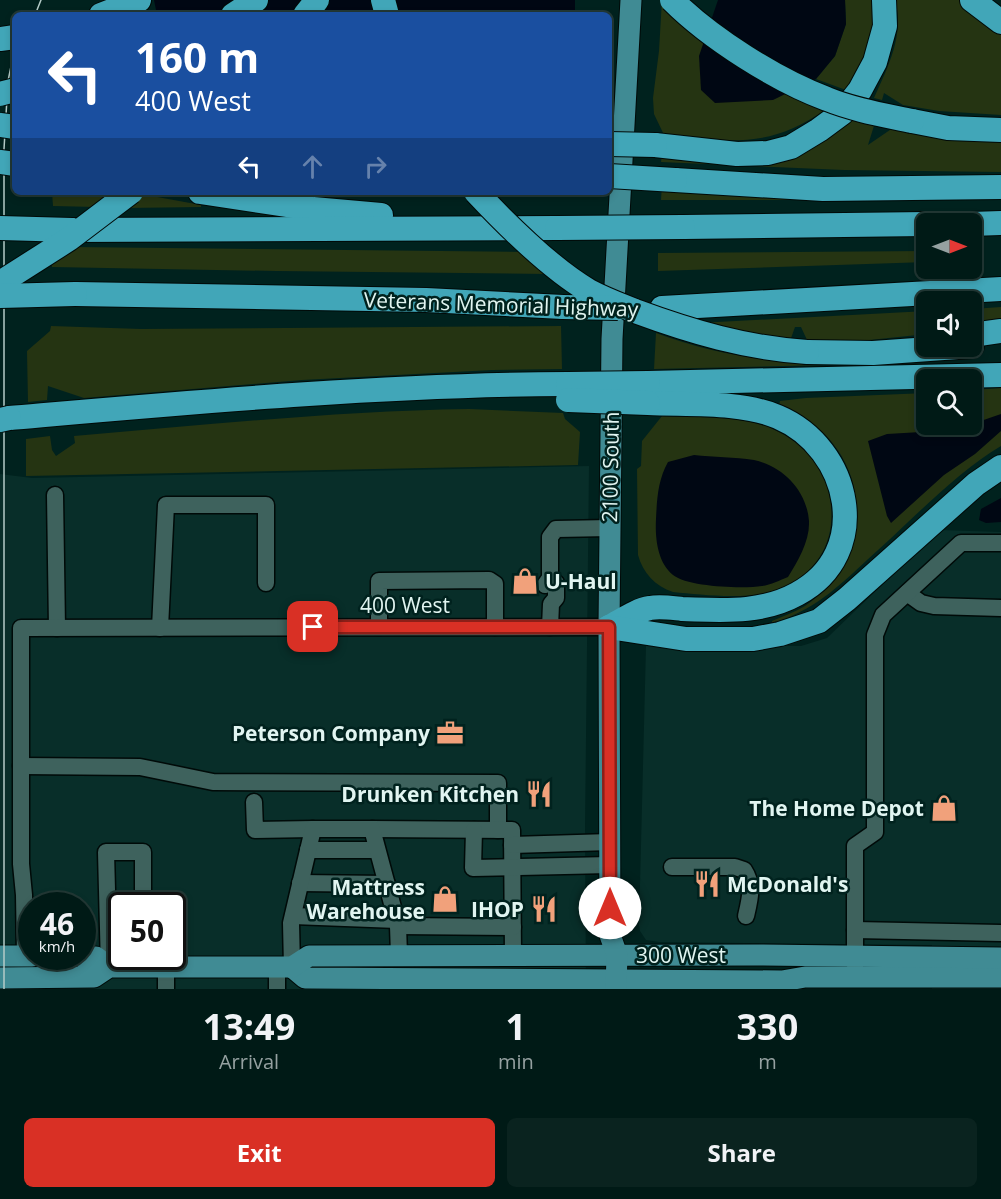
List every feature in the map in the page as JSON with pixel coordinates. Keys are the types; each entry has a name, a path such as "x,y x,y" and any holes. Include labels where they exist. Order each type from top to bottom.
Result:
{"highway":[{"path":"109,12 139,0"},
{"path":"238,12 256,0"},
{"path":"307,12 317,0"},
{"path":"672,0 726,44 779,76 827,99 870,112 948,129 1001,130"},
{"path":"612,144 655,145 737,154 768,153 791,147 842,113 860,90 875,62 885,26 884,0"},
{"path":"972,0 1001,22"},
{"path":"612,176 823,189 1001,187"},
{"path":"0,283 69,239 127,195"},
{"path":"220,195 313,209 557,228"},
{"path":"479,195 538,253 587,290 665,323 716,339 768,349 873,353 916,350"},
{"path":"982,224 1001,223"},
{"path":"0,228 72,230 557,228 916,224"},
{"name":"Veterans Memorial Highway","path":"0,296 75,294 426,300 563,307 662,308 1001,289"},
{"path":"982,334 1001,331"},
{"path":"818,352 916,341"},
{"path":"982,346 1001,345"},
{"path":"2,419 351,390 438,386 540,400 568,392 648,393 1001,375"},
{"path":"609,627 650,608 752,609 790,598 810,586 823,573 835,554 843,529 844,499 836,470 824,451 795,426 756,409 648,393"},
{"path":"609,627 686,639 753,639 780,634 819,621 847,599 976,484 1001,467"}],"main road":[{"name":"2100 South","path":"616,984 610,865 609,627 612,339 631,0"},
{"path":"593,984 594,955 613,945"},
{"name":"300 West","path":"613,945 855,958 1001,958"},
{"name":"300 West","path":"186,967 284,967 309,956 594,955"},
{"path":"0,956 18,956"},
{"name":"300 West","path":"96,957 108,966"},
{"name":"300 West","path":"284,967 305,978 593,984 782,985 805,977 844,983 1001,977"},
{"name":"300 West","path":"0,978 94,977 108,968"}],"street":[{"path":"56,495 57,628"},
{"path":"160,628 166,505 266,505 266,583"},
{"path":"550,627 548,590 550,537 556,529 610,528"},
{"path":"805,977 820,970 853,970 855,966 855,846 875,832 874,635 883,615 961,543 1001,543"},
{"path":"379,627 379,581 489,580 495,584 495,627"},
{"path":"907,593 921,603 934,606 1001,608"},
{"name":"400 West","path":"21,766 21,628 609,627"},
{"path":"23,892 21,766 140,767 213,782 498,783 498,830"},
{"path":"254,802 255,830 512,830 513,955"},
{"path":"277,989 284,967 292,916 313,830"},
{"path":"372,830 398,923 399,955"},
{"path":"474,830 473,868 610,865"},
{"path":"512,845 610,842"},
{"path":"563,843 563,866"},
{"path":"308,850 377,850"},
{"path":"108,929 106,852 143,852 143,892"},
{"path":"672,867 735,867 744,870 751,892 746,916"},
{"path":"300,883 387,884"},
{"path":"292,916 513,927"},
{"path":"855,930 997,933"},
{"path":"166,970 166,989"}],"shaded area":[{"path":"154,0 575,0 575,12 156,12"},
{"path":"662,0 826,109 805,122 767,137 730,140 665,137 654,114 653,98"},
{"path":"718,0 845,0 846,24 835,56 816,79 773,100 715,103 701,90 699,56"},
{"path":"845,0 874,0 873,24 868,47 859,69 846,90 816,79 835,56 846,24"},
{"path":"895,0 965,0 1001,30 1001,115 939,111 903,105 884,93 882,100 874,98 894,50 898,25"},
{"path":"861,112 877,116 868,145 903,121 1001,131 1001,172 844,170 661,162 662,154 723,157"},
{"path":"662,184 884,200 661,200"},
{"path":"52,195 114,195 98,207 53,206"},
{"path":"140,195 201,205 201,207 125,208"},
{"path":"72,247 522,252 549,274 52,267 52,261"},
{"path":"916,251 916,262 658,271 658,253"},
{"path":"1001,307 1001,324 982,327 982,308"},
{"path":"916,312 916,335 860,341 808,342 801,327 795,327 790,341 698,323"},
{"path":"51,326 141,329 561,326 562,369 492,370 302,380 84,398 48,386 47,400 28,402 27,351 50,331"},
{"path":"656,333 740,356 827,365 654,369"},
{"path":"1001,388 1001,446 949,484 824,598 800,612 772,623 805,606 823,591 837,574 854,534 856,512 855,490 848,469 837,449 811,423 779,405 780,401 916,393 916,435 982,435 982,389"},
{"path":"469,409 563,413 565,419 580,432 578,465 26,476 26,439 50,436 52,450 56,456 75,443 74,436 321,416"},
{"path":"1001,414 1001,431 975,454 944,475 891,523 887,516 868,441 887,434 916,432 916,435 982,435 982,421"},
{"path":"662,416 722,418 751,422 779,432 801,447 817,466 827,488 832,511 829,534 821,555 805,574 782,588 757,595 743,596 673,592 651,578 643,568 638,555 637,469 641,466 642,441"},
{"path":"694,455 747,459 765,463 784,474 792,482 804,500 809,528 803,550 788,577 772,584 729,587 703,585 680,579 668,570 660,556 656,534 660,482 668,462"},
{"path":"589,466 585,828 586,989 0,989 0,474 32,478"},
{"path":"1001,498 1001,522 986,523 979,520 981,509"},
{"path":"939,530 1001,532 1001,989 932,989 932,945 646,940 639,925 646,646 801,646 827,638"}],"tram line":[{"path":"36,12 41,0"},
{"path":"4,989 4,149 8,81 12,62"}],"place":[{"name":"U-Haul","path":"525,581"},
{"name":"Peterson Company","path":"450,733"},
{"name":"Drunken Kitchen","path":"539,794"},
{"name":"The Home Depot","path":"944,808"},
{"name":"McDonald's","path":"707,884"},
{"name":"Mattress Warehouse","path":"445,899"},
{"name":"IHOP","path":"544,909"}],"route":[{"path":"313,627 609,627 610,908"}]}
